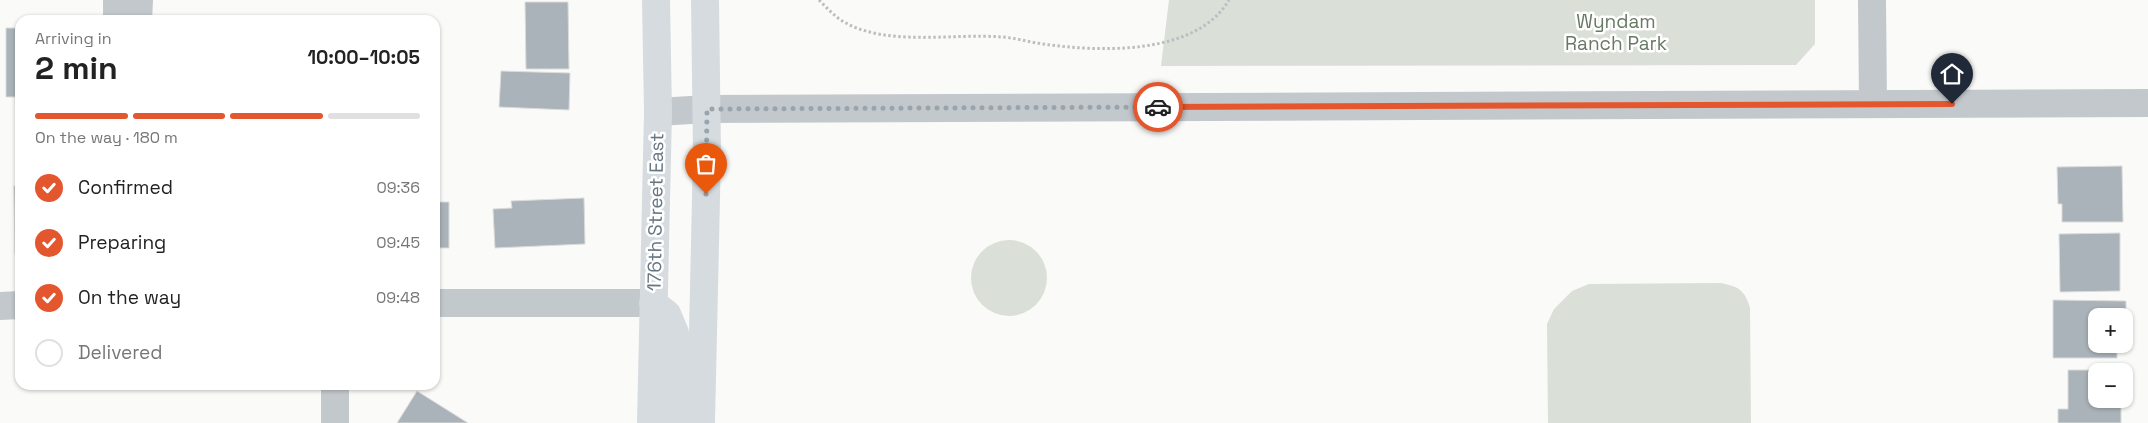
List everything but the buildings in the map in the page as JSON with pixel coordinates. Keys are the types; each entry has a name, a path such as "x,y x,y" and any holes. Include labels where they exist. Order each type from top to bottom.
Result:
{"main road":[{"name":"176th Street East","path":"651,423 658,112 656,0"},
{"path":"701,423 707,109 705,0"},
{"path":"653,303 667,314 675,333 676,423"}],"street":[{"path":"117,0 117,15"},
{"path":"138,15 139,0"},
{"path":"1872,0 1873,104"},
{"path":"658,112 707,109 2148,102"},
{"path":"440,303 653,303"},
{"path":"0,306 15,305"},
{"path":"335,390 335,423"}],"path":[{"path":"818,0 845,23 889,35 920,38 962,35 1004,37 1044,44 1102,49 1134,48 1178,38 1200,29 1216,18 1229,0"}],"green space":[{"name":"Wyndam Ranch Park","path":"1169,0 1815,0 1815,44 1796,65 1161,66"},
{"path":"1002,240 1016,240 1030,246 1041,257 1047,271 1044,293 1036,305 1016,316 1002,316 988,310 977,299 971,285 971,271 977,257 988,246"},
{"path":"1720,283 1736,287 1740,290 1746,297 1750,308 1751,423 1548,423 1547,324 1554,309 1572,291 1589,284"}],"way so far":[{"path":"706,194 707,109 1158,107"}],"route":[{"path":"1158,107 1952,104"}]}
